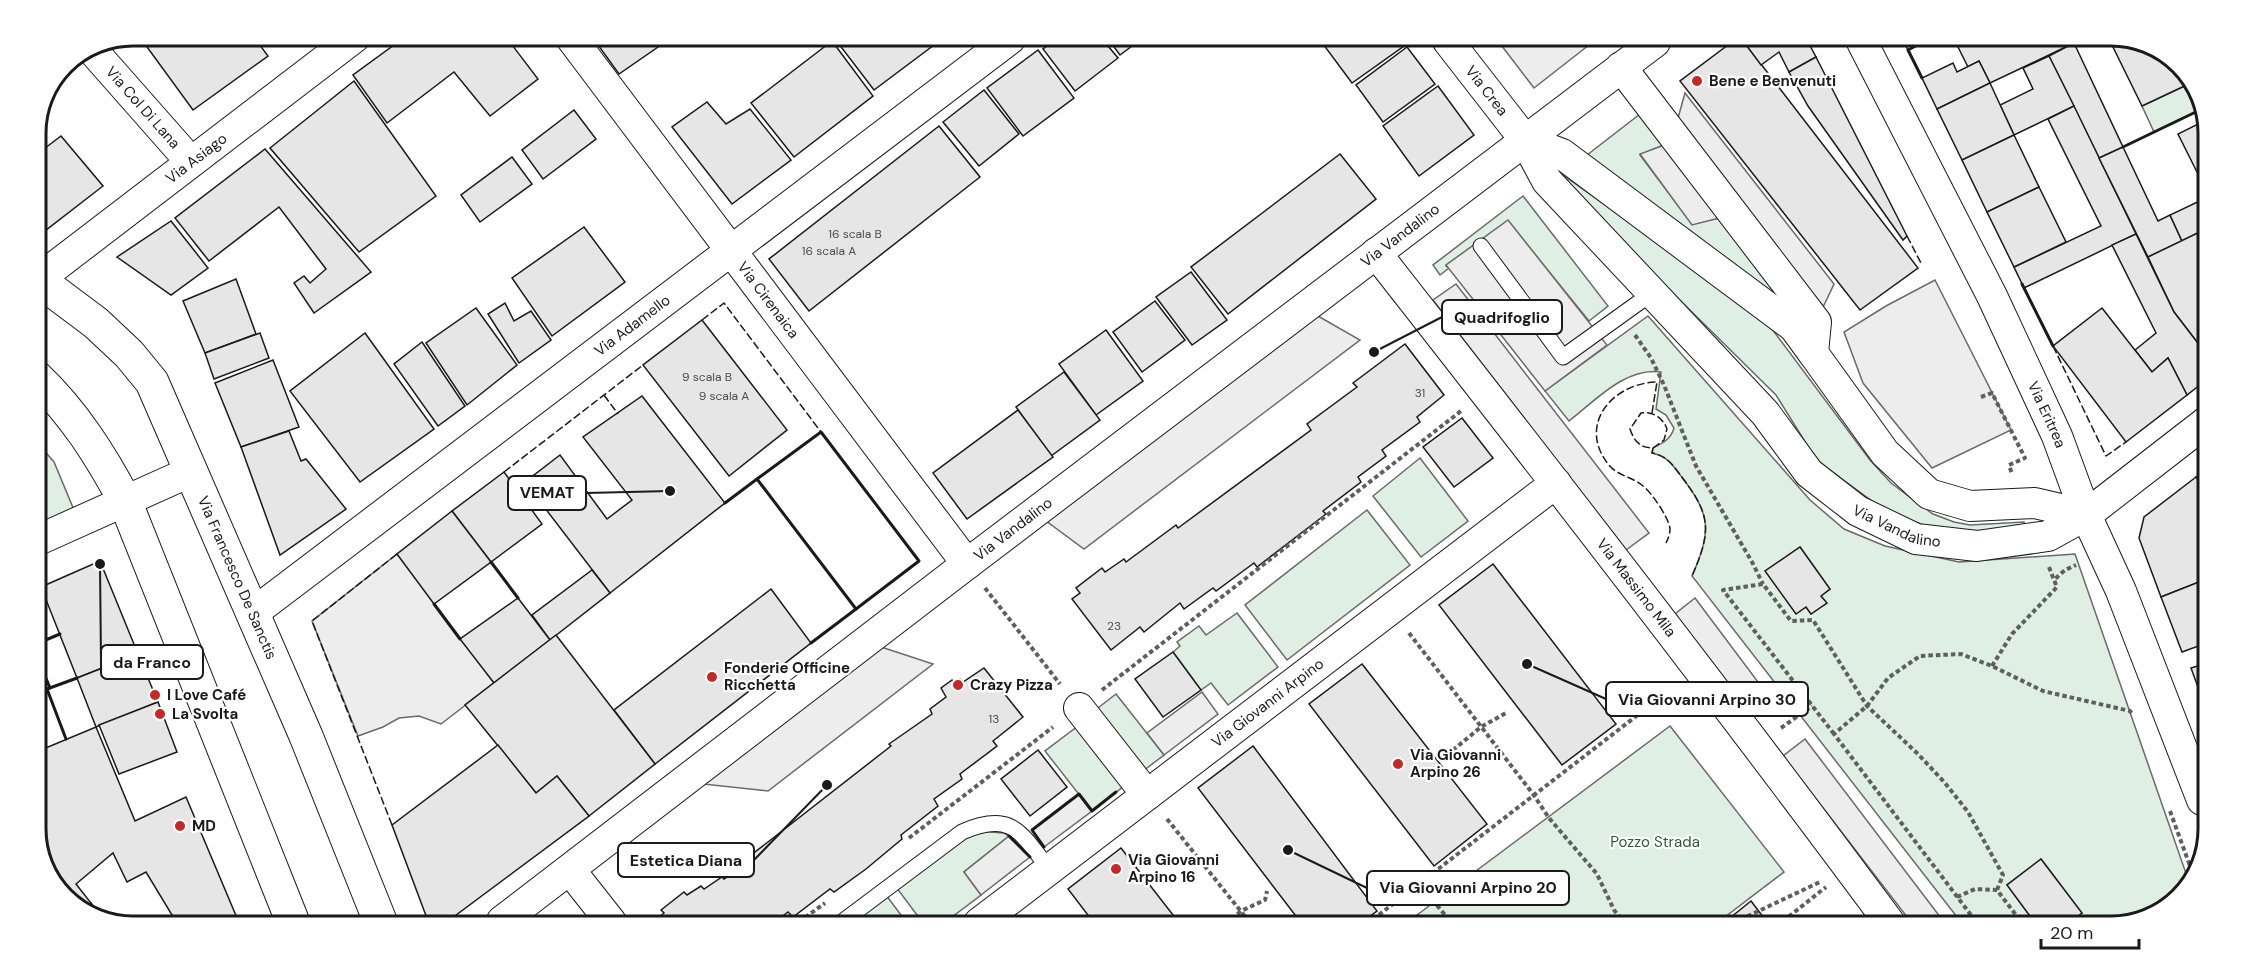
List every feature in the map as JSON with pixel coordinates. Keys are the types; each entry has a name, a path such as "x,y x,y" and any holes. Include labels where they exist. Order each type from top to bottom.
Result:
{"main road":[{"name":"Via Francesco De Sanctis","path":"47,286 96,323 135,361 152,382 254,613 378,916"},
{"path":"47,388 76,421 106,466 125,501 290,916"}],"street":[{"name":"Via Asiago","path":"47,271 343,46"},
{"name":"Via Cirenaica","path":"577,46 967,564"},
{"name":"Via Adamello","path":"254,613 1001,46"},
{"name":"Via Crea","path":"1452,46 1525,140"},
{"name":"Via Vandalino","path":"509,916 967,564 1650,46"},
{"name":"Via Eritrea","path":"1864,46 1992,296 2057,436 2086,515 2121,591 2198,790"},
{"name":"Via Col Di Lana","path":"97,55 191,162"},
{"path":"1621,67 1816,322 1813,353"},
{"name":"Via Vandalino","path":"1525,140 1547,181 1765,413 1809,473 1858,511 1916,539 1977,546 2048,536 2086,515 2198,428"},
{"path":"1525,140 1562,154 1794,327 1885,453 1929,494 1970,506 2035,503 2086,515"},
{"name":"Via Massimo Mila","path":"1376,253 1699,668 1885,916"},
{"path":"47,536 192,471"},
{"name":"Via Giovanni Arpino","path":"988,916 1556,483"},
{"path":"1078,708 1147,795"},
{"path":"570,870 606,916"}],"lane":[{"path":"1480,246 1563,357 1652,293"},
{"path":"850,916 962,832 979,824 1004,823 1013,828 1023,836 1049,869"}],"path":[{"path":"1621,315 1651,358 1696,466 1763,584 1791,621 1813,620 1867,706 1932,769 1968,812 2003,875 1997,890"},
{"path":"902,844 1485,392"},
{"path":"967,564 1078,708"},
{"path":"1992,666 2012,634 2057,587 2054,580 2065,570"},
{"path":"1763,584 1723,590 1972,916"},
{"path":"1391,608 1549,818 1597,874 1619,916"},
{"path":"1834,734 1867,706 1888,678 1920,656 1961,654 1992,666 2043,692 2130,711"},
{"path":"1376,916 1699,668"},
{"path":"1757,745 1812,706"},
{"path":"1447,755 1481,727 1506,713"},
{"path":"1147,795 1245,916"},
{"path":"1748,916 1850,868"},
{"path":"1790,916 1850,868"},
{"path":"1419,883 1445,916"},
{"path":"1957,897 1975,889 1997,890"},
{"path":"1997,890 2017,916"},
{"path":"1235,916 1265,900 1267,891"},
{"path":"807,916 827,901"}],"green space":[{"path":"2185,86 2196,112 2154,132 2142,106"},
{"path":"1640,114 1664,145 1640,155 1692,224 1719,218 1786,304 1582,159"},
{"path":"1563,175 1716,284 1772,329 1870,460 1891,483 1933,514 1954,522 1970,525 2024,522 2026,528 1995,533 1933,528 1890,514 1817,461 1776,395 1558,180"},
{"path":"1523,196 1608,306 1589,321 1508,221 1446,266 1449,268 1440,275 1433,265"},
{"path":"1648,316 1810,500 1844,529 1885,546 1959,562 2075,554 2186,874 2181,882 2160,902 2134,914 2078,916 2082,913 2041,859 2007,885 2030,916 1956,916 1692,576 1703,546 1705,523 1703,513 1691,490 1672,464 1662,456 1652,453 1653,448 1669,438 1674,428 1666,415 1656,409 1661,372 1648,372 1623,380 1600,395 1569,421 1545,391","holes":["1800,547 1830,589 1821,596 1826,603 1811,614 1806,607 1796,613 1766,571"]},
{"path":"47,454 54,462 79,522 47,536"},
{"path":"1420,458 1468,521 1421,557 1373,496"},
{"path":"1367,510 1410,565 1287,660 1245,605"},
{"path":"1237,613 1278,667 1228,705 1211,683 1201,690 1173,652 1180,646 1177,642 1199,626 1206,635"},
{"path":"1116,694 1164,755 1143,771 1094,711"},
{"path":"1078,726 1124,786 1092,811 1045,751"},
{"name":"Pozzo Strada","path":"1670,726 1784,872 1726,916 1416,916"},
{"path":"976,831 1004,833 1009,836 964,872 981,895 953,916 918,916 896,887 965,836"},
{"path":"886,895 902,916 858,916"}],"shaded area":[{"path":"1502,46 1588,46 1534,88"},
{"path":"1685,93 1834,284 1816,322 1719,218 1692,225 1640,154 1664,145 1673,136"},
{"path":"1508,220 1607,345 1545,391 1446,265"},
{"path":"1935,280 2011,430 1932,468 1863,383 1844,332"},
{"path":"1456,284 1649,533 1626,550 1433,300"},
{"path":"1304,308 1360,340 1084,549 1034,512"},
{"path":"397,554 494,683 441,724 419,716 399,718 383,727 358,736 312,621"},
{"path":"1695,598 1773,702 1754,717 1675,614"},
{"path":"866,642 933,664 768,791 684,782"},
{"path":"1202,692 1218,714 1164,755 1147,733"},
{"path":"1805,739 1939,916 1906,916 1783,756"},
{"path":"1079,794 1092,811 1044,847 1032,830"},
{"path":"1009,836 1030,857 981,895 964,872"}],"building":[{"path":"146,46 260,46 268,56 193,110"},
{"path":"393,46 513,46 538,79 490,116 454,72 387,123 353,75"},
{"path":"599,46 659,46 619,74"},
{"path":"825,46 836,46 873,96 794,157 751,103"},
{"path":"840,46 933,46 874,90"},
{"path":"1047,46 1108,46 1118,58 1075,91 1043,49"},
{"path":"1113,46 1132,46 1120,55"},
{"path":"1324,46 1404,46 1352,83"},
{"path":"1727,46 1747,46 1918,268 1860,310 1680,81"},
{"path":"1747,46 1810,46 1816,57 1789,72 1779,52 1761,65"},
{"path":"1958,46 2068,46 1990,83 1979,61 1968,67"},
{"path":"2068,46 2075,46 2123,147 2099,158 2049,56"},
{"path":"2113,46 2145,53 2160,61 2185,86 2142,106"},
{"path":"1407,47 1435,84 1383,122 1356,85"},
{"path":"1038,50 1074,98 1023,136 987,88"},
{"path":"2049,56 2074,106 2014,135 2000,105 2033,89 2023,68"},
{"path":"1816,57 1907,236 1903,240 1808,106 1789,72"},
{"path":"1979,61 1990,83 1937,109 1922,78 1953,63 1957,72"},
{"path":"354,81 436,196 359,252 270,148"},
{"path":"1990,83 2014,135 1962,160 1937,109"},
{"path":"1438,86 1474,135 1419,176 1383,126"},
{"path":"984,90 1019,134 979,166 943,122"},
{"path":"707,102 726,124 750,109 791,160 732,204 672,127"},
{"path":"2074,106 2136,234 2024,288 2014,267 2101,226 2048,119"},
{"path":"574,110 596,139 543,179 522,150"},
{"path":"2198,124 2198,174 2178,134"},
{"path":"939,126 980,177 809,311 769,259"},
{"path":"2014,135 2039,187 1987,212 1962,160"},
{"path":"61,136 103,186 47,229 47,147"},
{"path":"2123,147 2158,221 2170,215 2182,241 2148,257 2099,158"},
{"path":"265,149 371,272 314,313 294,283 304,276 310,283 326,269 279,207 209,261 175,218"},
{"path":"1340,154 1376,199 1228,314 1191,267"},
{"path":"512,157 532,184 480,222 461,195"},
{"path":"2039,187 2066,242 2014,267 1987,212"},
{"path":"2198,202 2198,233 2182,241 2170,215"},
{"path":"171,221 208,268 171,295 117,257"},
{"path":"584,227 625,282 552,336 512,278"},
{"path":"2198,233 2198,343 2174,312 2148,257"},
{"path":"2136,234 2174,312 2198,343 2198,386 2187,395 2168,358 2152,372 2135,350 2156,333 2112,245"},
{"path":"1191,272 1227,320 1192,345 1156,297"},
{"path":"236,279 256,334 205,353 183,301"},
{"path":"1155,301 1185,340 1142,372 1113,332"},
{"path":"505,303 514,321 531,311 551,340 519,363 488,314"},
{"path":"476,308 517,365 467,405 426,343"},
{"path":"2102,308 2152,372 2168,358 2187,395 2126,442 2053,346"},
{"path":"702,320 787,430 729,476 643,365"},
{"path":"1106,330 1143,381 1096,415 1059,364"},
{"path":"260,333 269,358 214,379 205,353"},
{"path":"365,333 434,429 360,482 290,391"},
{"path":"422,342 465,406 438,426 394,364"},
{"path":"1405,344 1444,395 1417,417 1420,422 1382,450 1386,456 1358,477 1361,482 1323,511 1326,514 1257,567 1254,563 1216,591 1213,588 1184,609 1180,603 1144,632 1140,627 1111,650 1072,599 1080,593 1076,588 1102,568 1105,572 1124,559 1126,562 1176,525 1178,528 1311,430 1307,424 1357,387 1353,383"},
{"path":"273,360 299,427 241,447 215,383"},
{"path":"1064,372 1100,420 1051,456 1016,407"},
{"path":"642,396 725,503 610,593 525,482 560,455 607,519 632,500 583,437"},
{"path":"1018,410 1053,457 967,519 933,473"},
{"path":"1462,418 1493,458 1454,487 1423,447"},
{"path":"289,431 301,461 306,459 346,509 280,555 241,447"},
{"path":"504,472 542,524 491,562 452,511"},
{"path":"2196,477 2198,480 2198,582 2161,597 2139,538 2144,517"},
{"path":"452,511 491,562 434,604 397,554"},
{"path":"1800,547 1830,589 1821,596 1827,603 1811,614 1806,607 1796,614 1765,571"},
{"path":"100,561 138,654 77,678 47,602 47,584"},
{"path":"1493,564 1616,724 1562,765 1439,605"},
{"path":"592,570 610,593 550,640 532,615"},
{"path":"2198,582 2198,646 2182,652 2161,597"},
{"name":"Fonderie Officine Ricchetta","path":"771,589 811,643 655,764 614,710"},
{"path":"518,598 550,640 494,683 460,639"},
{"path":"556,635 655,764 589,816 557,776 536,793 465,705"},
{"path":"1173,652 1201,690 1163,717 1135,679"},
{"path":"138,654 158,702 96,727 77,678"},
{"name":"Via Giovanni Arpino 26","path":"1362,664 1487,824 1434,866 1309,704"},
{"path":"2198,666 2198,687 2191,668"},
{"path":"984,668 1023,717 993,741 997,746 960,774 962,779 934,799 938,806 901,835 902,839 866,869 834,892 830,889 794,916 788,912 783,916 660,916 664,913 661,910 684,892 687,895 701,886 704,889 722,877 724,879 735,872 732,870 891,746 889,744 932,714 930,709 946,697 941,688 952,680 954,683 960,679 963,682"},
{"path":"158,702 177,752 119,774 99,725"},
{"path":"96,727 135,821 186,797 236,916 173,916 146,872 127,882 113,853 76,884 91,903 89,904 72,891 55,868 48,846 47,747"},
{"path":"498,745 536,793 557,776 589,816 455,916 426,916 392,825"},
{"path":"1253,746 1377,911 1370,916 1296,916 1198,788"},
{"path":"1038,750 1067,787 1030,816 1001,779"},
{"name":"Via Giovanni Arpino 16","path":"1121,848 1174,916 1089,916 1068,889"},
{"path":"2041,859 2082,913 2078,916 2030,916 2007,885"},
{"path":"1751,901 1762,916 1732,916"}],"fence":[{"path":"1906,46 1908,50"},
{"path":"1907,236 1922,265"},
{"path":"702,320 724,303 821,432"},
{"path":"2053,346 2106,456 2126,442"},
{"path":"504,472 643,365"},
{"path":"1652,413 1657,382 1641,384 1614,398 1604,408 1598,421 1596,434 1599,449 1608,464 1643,486 1660,506 1670,529 1666,543"},
{"path":"604,395 618,414"},
{"path":"1653,448 1664,440 1667,429 1657,416 1641,413 1630,429 1633,437 1641,445 1653,448 1652,453 1662,456 1672,464 1691,490 1703,513 1705,523 1703,546 1692,576"},
{"path":"392,825 312,621 397,554"}],"wall":[{"path":"1916,46 1908,50 1922,78"},
{"path":"2123,147 2196,112"},
{"path":"2022,284 2053,346"},
{"path":"757,479 821,432 919,561 856,609"},
{"path":"725,503 757,479 856,609 811,643"},
{"path":"491,562 518,598"},
{"path":"434,604 460,639"},
{"path":"47,639 60,634"},
{"path":"66,739 47,689 77,678"},
{"path":"47,681 50,688"},
{"path":"1044,847 1032,830 1079,794 1092,811 1116,792"},
{"path":"1009,836 1030,857"}],"place":[{"name":"Bene e Benvenuti","path":"1697,81"},
{"name":"Quadrifoglio","path":"1374,352"},
{"name":"VEMAT","path":"670,491"},
{"name":"da Franco","path":"100,564"},
{"name":"Via Giovanni Arpino 30","path":"1527,664"},
{"name":"Fonderie Officine Ricchetta","path":"712,677"},
{"name":"Crazy Pizza","path":"958,685"},
{"name":"I Love Café","path":"155,695"},
{"name":"La Svolta","path":"160,714"},
{"name":"Via Giovanni Arpino 26","path":"1398,764"},
{"name":"Estetica Diana","path":"827,785"},
{"name":"MD","path":"180,826"},
{"name":"Via Giovanni Arpino 20","path":"1288,850"},
{"name":"Via Giovanni Arpino 16","path":"1116,869"}]}
